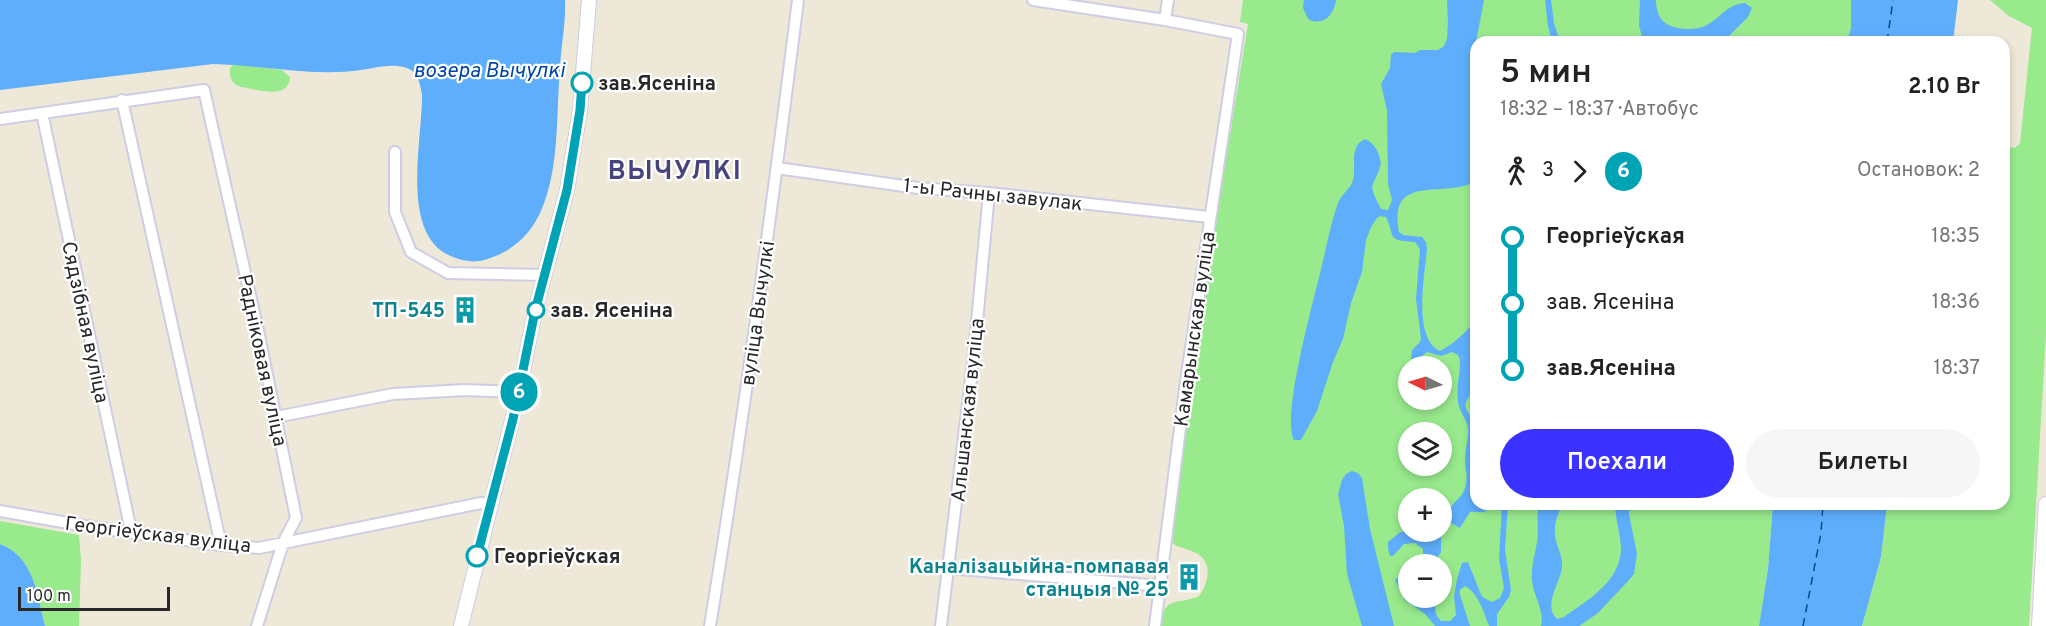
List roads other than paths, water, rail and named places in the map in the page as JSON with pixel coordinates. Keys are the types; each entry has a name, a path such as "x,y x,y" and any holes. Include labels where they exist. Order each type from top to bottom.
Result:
{"street":[{"path":"461,626 567,190 578,122 589,0"},
{"name":"вуліца Вычулкі","path":"710,626 737,457 798,0"},
{"path":"1032,0 1166,20 1168,0"},
{"name":"Камарынская вуліца","path":"1155,626 1209,217 1238,34 1166,20"},
{"name":"Радніковая вуліца","path":"122,100 204,90 296,518 284,543 257,626"},
{"path":"0,119 122,100 221,544"},
{"name":"Сядзібная вуліца","path":"42,113 131,531"},
{"path":"395,152 395,212 411,252 448,273 545,275"},
{"name":"1-ы Рачны завулак","path":"777,168 918,188 989,193 1209,217"},
{"name":"Альшанская вуліца","path":"942,626 974,354 989,193"},
{"path":"276,417 393,394 465,390 519,392"},
{"name":"Георгіеўская вуліца","path":"0,510 85,526 259,548 481,503 492,504"},
{"path":"2039,626 2046,504"},
{"path":"949,568 1160,586"}],"water":[{"name":"возера Вычулкі","path":"0,0 565,0 554,159 541,211 525,236 511,248 493,257 480,261 465,260 453,257 436,246 425,229 419,209 417,185 422,94 416,75 407,68 389,66 324,72 213,64 0,90"},
{"path":"1304,0 1336,0 1330,15 1318,22 1308,19 1303,8"},
{"path":"1447,0 1484,0 1477,36 1470,36 1470,183 1410,194 1402,201 1398,213 1399,232 1403,235 1422,237 1426,242 1422,304 1423,320 1431,344 1440,351 1470,327 1470,397 1466,406 1470,415 1470,510 1487,510 1470,512 1460,528 1452,524 1452,506 1462,494 1467,480 1465,460 1468,428 1458,397 1460,360 1458,355 1452,352 1441,356 1427,352 1422,356 1411,356 1412,350 1421,338 1416,299 1420,249 1415,242 1393,237 1386,217 1377,218 1366,240 1362,272 1351,303 1343,339 1317,411 1301,440 1294,440 1291,427 1295,382 1331,226 1339,200 1353,180 1355,152 1360,142 1365,139 1378,152 1381,163 1372,188 1373,193 1381,209 1388,210 1392,200 1388,184 1387,110 1381,84 1390,68 1391,55 1394,52 1415,53 1420,50 1438,50 1444,46 1447,39"},
{"path":"1545,0 1551,0 1558,36 1550,36"},
{"path":"1640,0 1656,0 1662,20 1668,25 1684,29 1705,26 1739,4 1745,3 1752,8 1748,17 1729,36 1642,36 1639,25"},
{"path":"1851,0 1958,0 1954,36 1849,36"},
{"path":"1352,471 1358,473 1362,478 1370,529 1394,626 1362,626 1347,574 1344,526 1338,494 1342,480"},
{"path":"1502,510 1508,510 1505,550 1511,590 1497,614 1497,626 1489,626 1477,598 1465,586 1460,590 1460,595 1470,626 1435,626 1416,608 1435,608 1441,621 1450,621 1456,615 1454,597 1462,563 1468,562 1482,597 1492,602 1500,598 1504,588 1499,559"},
{"path":"1538,510 1560,510 1555,528 1562,564 1551,607 1557,619 1564,617 1584,603 1610,579 1620,558 1621,546 1616,510 1629,510 1637,554 1634,574 1598,613 1579,626 1541,626 1542,620 1532,575 1538,537"},
{"path":"1773,510 1886,510 1881,557 1862,626 1759,626 1768,569"},
{"path":"1398,534 1398,542 1441,542 1441,552 1440,554 1423,554 1423,549 1415,543 1404,544 1393,556 1390,556 1388,542"},
{"path":"0,544 11,550 27,567 36,589 45,626 0,626"}],"place":[{"name":"зав.Ясеніна","path":"582,83"},
{"name":"ТП-545","path":"465,310"},
{"name":"зав. Ясеніна","path":"536,310"},
{"name":"Георгіеўская","path":"477,556"},
{"name":"Каналізацыйна-помпавая станцыя № 25","path":"1189,577"}],"district":[{"name":"ВЫЧУЛКІ","path":"675,170"}]}
